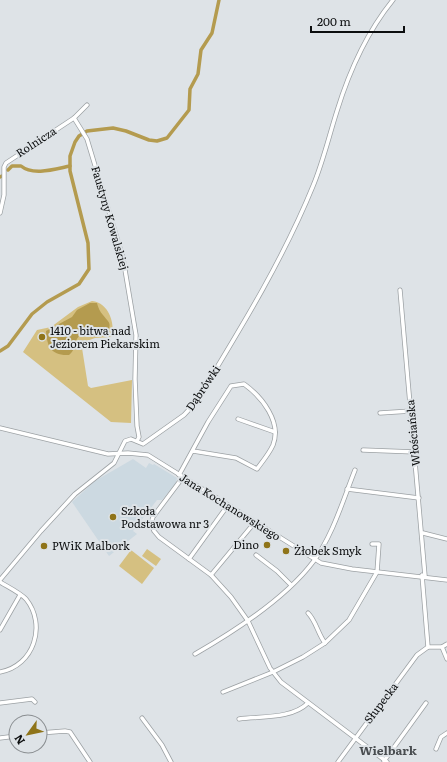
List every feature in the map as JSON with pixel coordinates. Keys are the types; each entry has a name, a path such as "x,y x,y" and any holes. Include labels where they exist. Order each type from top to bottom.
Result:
{"street":[{"name":"Dąbrówki","path":"137,442 144,444 184,415 196,402 272,275 314,185 338,109 367,39 378,18 392,0"},
{"name":"Rolnicza","path":"0,213 3,202 4,167 6,163 74,118 87,105"},
{"name":"Faustyny Kowalskiej","path":"74,118 85,135 118,239 135,322 135,379 137,426 139,437 137,442"},
{"name":"Włościańska","path":"400,290 420,498 424,576"},
{"path":"193,450 236,458 257,469 273,445 275,432 271,414 244,384 236,384 231,386 193,450 181,476 153,517 151,523 154,531 159,537 211,575 232,597 248,621 270,668 283,684 385,762 426,703"},
{"path":"380,413 411,411"},
{"path":"238,419 275,432"},
{"name":"Jana Kochanowskiego","path":"0,428 108,454 144,454 315,559 331,566 424,576 447,580"},
{"path":"0,672 23,661 28,655 36,639 37,626 34,612 20,595 0,581 50,520 75,494 113,465 124,444 129,439 137,442"},
{"path":"124,444 128,453"},
{"path":"363,450 415,452"},
{"path":"108,454 113,458 113,465"},
{"path":"195,654 235,631 248,621 291,585 315,559 335,520 355,470"},
{"path":"347,489 420,498"},
{"path":"189,559 228,505"},
{"path":"211,575 255,522"},
{"path":"422,533 447,539"},
{"path":"223,692 274,672 303,657 325,643 349,620 377,572 379,544 372,544"},
{"path":"256,555 277,571 291,585"},
{"path":"424,576 428,648 442,647 447,644"},
{"path":"0,630 20,595"},
{"path":"308,613 312,618 319,635 325,643"},
{"path":"442,647 447,659"},
{"name":"Słupecka","path":"338,762 417,655 428,648"},
{"path":"0,703 32,699 35,702"},
{"path":"239,719 288,714 301,710 308,703"},
{"path":"142,718 162,745 171,762"},
{"path":"48,732 70,732 90,762"},
{"path":"436,749 441,738 447,733"}],"shaded area":[{"path":"92,301 103,306 110,314 113,332 112,337 95,338 84,342 82,348 88,386 91,388 132,380 131,423 111,422 23,352 37,330 51,327 78,307"},
{"path":"90,303 97,303 101,312 109,322 110,326 107,336 90,332 85,333 78,337 73,350 69,355 54,352 47,341 46,331 72,317 77,310"},
{"name":"Szkoła Podstawowa nr 3","path":"133,459 146,468 149,463 154,464 177,478 176,483 162,500 157,500 133,531 137,534 109,556 72,502 95,481"},
{"path":"147,549 161,559 156,566 142,556"},
{"path":"131,550 154,568 142,584 119,566"}],"waterway":[{"path":"0,351 8,346 32,314 47,302 79,284 89,269 88,243 70,171 70,156 75,142 79,136 87,131 113,128 126,131 149,140 157,141 167,138 189,110 190,89 198,74 201,50 212,33 219,0"},
{"path":"8,170 12,166 21,166 32,171 51,170 70,166"}],"place":[{"name":"1410 - bitwa nad Jeziorem Piekarskim","path":"42,337"},
{"name":"Szkoła Podstawowa nr 3","path":"113,517"},
{"name":"Dino","path":"267,545"},
{"name":"PWiK Malbork","path":"44,546"},
{"name":"Żłobek Smyk","path":"286,551"}],"district":[{"name":"Wielbark","path":"388,751"}]}
